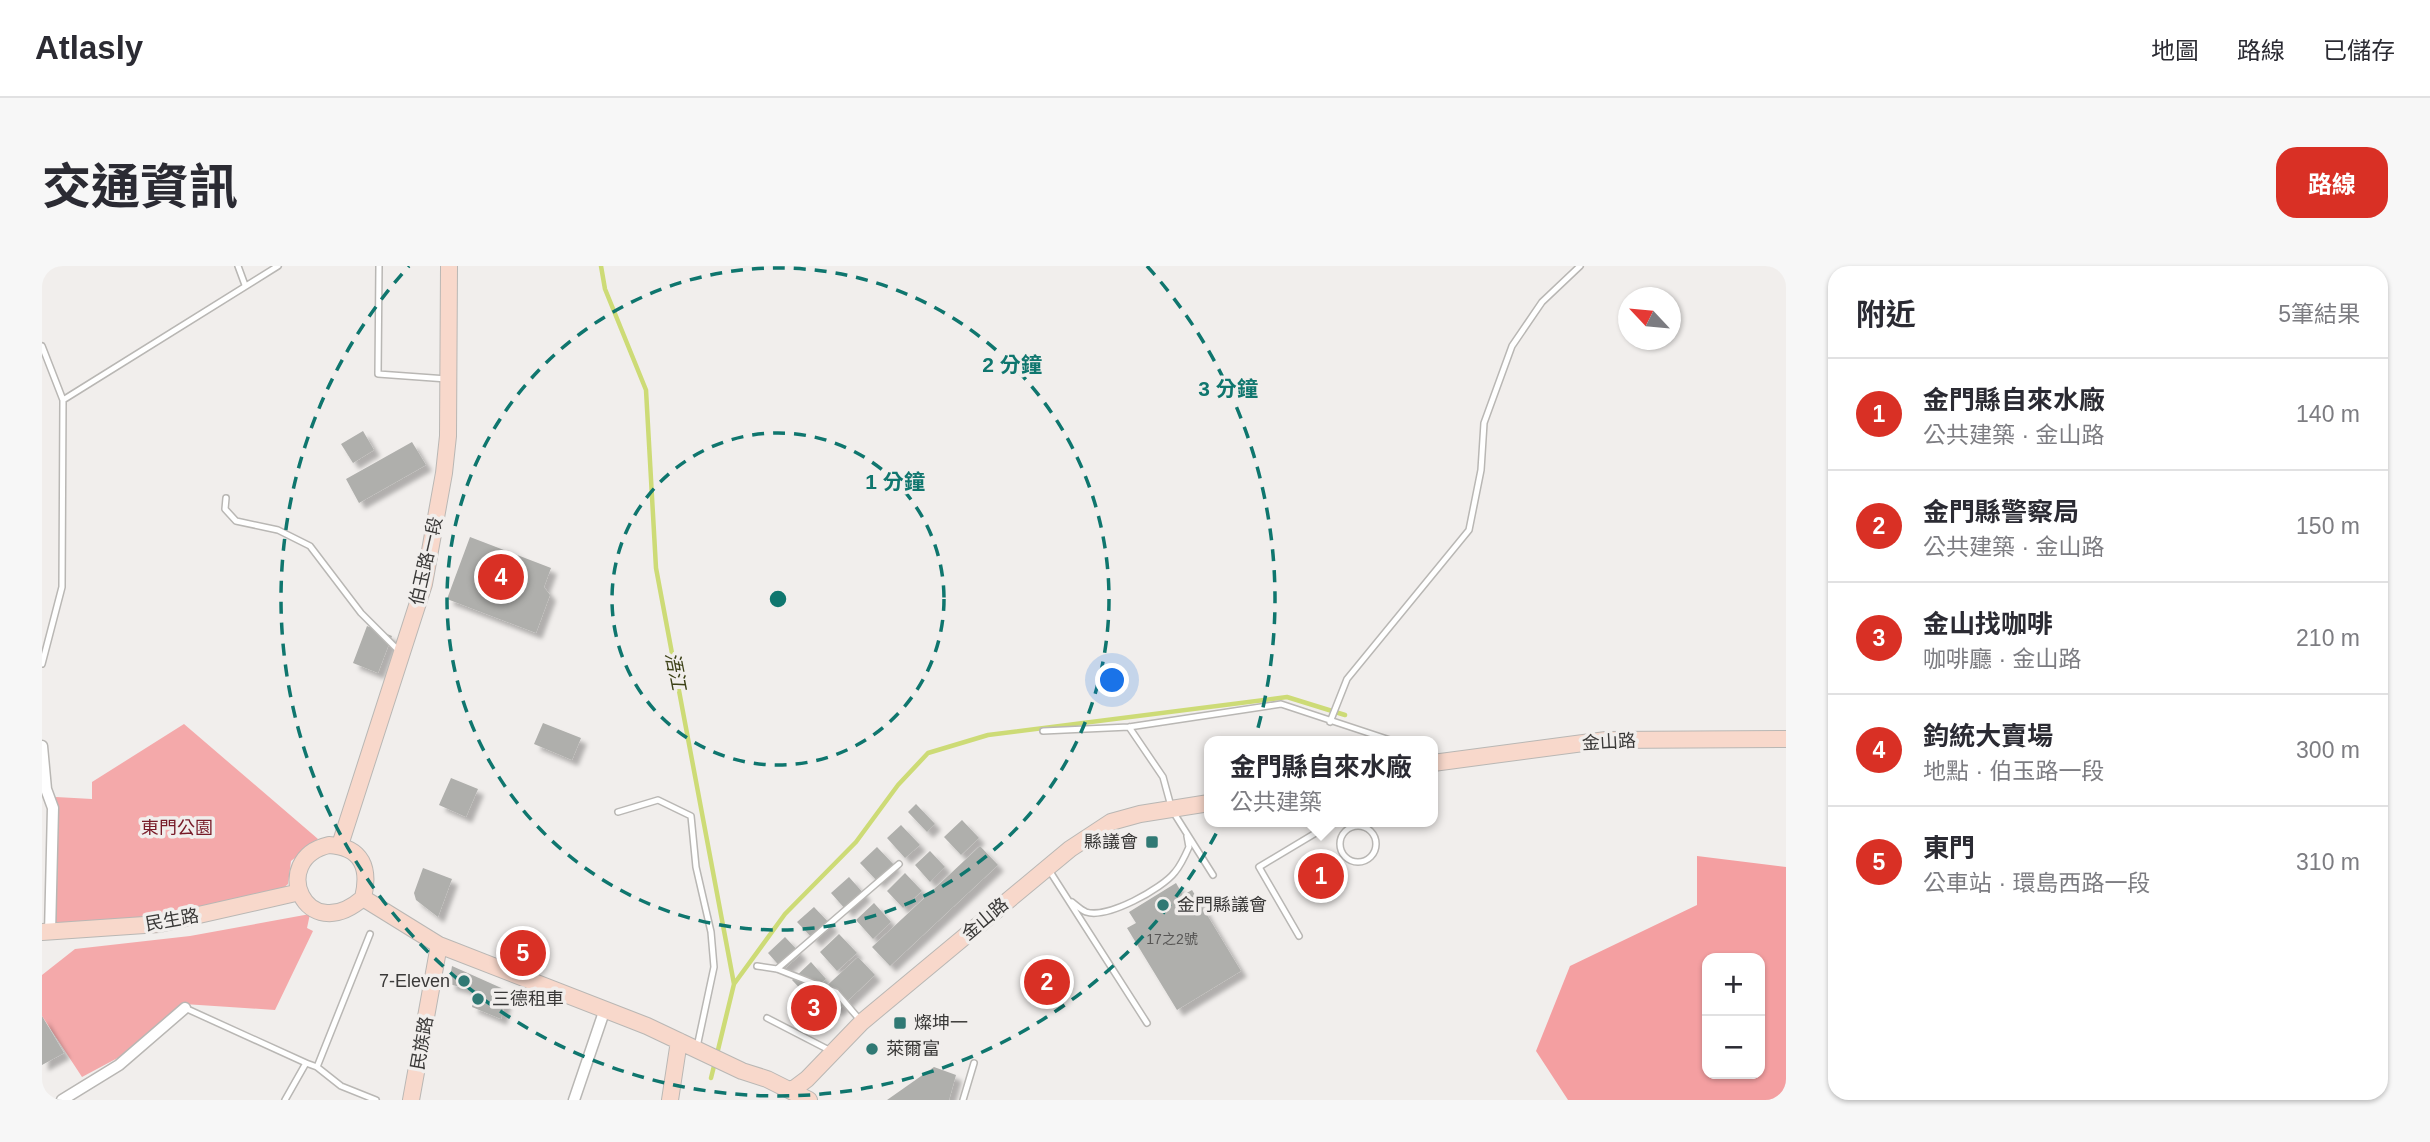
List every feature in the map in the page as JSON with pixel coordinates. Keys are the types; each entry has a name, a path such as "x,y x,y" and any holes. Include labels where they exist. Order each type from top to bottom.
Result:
{"main road":[{"name":"伯玉路一段","path":"340,845 424,584 448,436 449,266"},
{"name":"金山路","path":"1438,762 1606,740 1786,739"},
{"name":"金山路","path":"791,1091 807,1079 862,1022 1048,867 1111,821 1204,804"},
{"path":"340,845 358,856 363,864 366,884 363,898 347,910 325,914 305,902 300,892 298,871 310,853 319,847 340,845"},
{"name":"民生路","path":"46,932 159,924 300,892"},
{"path":"363,898 439,946 605,1009 809,1100"},
{"name":"民族路","path":"413,1100 439,946"},
{"path":"670,1100 680,1041"}],"street":[{"path":"42,746 46,789 52,808 46,932"},
{"path":"62,1100 119,1065 185,1008"},
{"path":"575,1100 605,1009"}],"lane":[{"path":"238,266 245,285"},
{"path":"63,400 278,266"},
{"path":"379,266 378,374 450,379"},
{"path":"1330,722 1347,679 1469,530 1481,470 1485,423 1512,346 1542,302 1580,266"},
{"path":"42,346 63,400 62,587 42,664"},
{"path":"226,498 225,509 236,521 278,530 310,546 361,613 401,653"},
{"path":"1043,732 1129,727 1281,705 1376,736"},
{"path":"1129,727 1163,777 1172,810 1213,875"},
{"path":"1438,755 1450,759"},
{"path":"618,812 658,800 691,816 696,867 711,932 714,967 696,1050"},
{"path":"1299,936 1259,867 1326,827"},
{"path":"1348,827 1342,834 1339,846 1349,860 1361,862 1371,856 1376,839 1365,827"},
{"path":"1069,901 1087,913 1112,910 1133,902 1160,886 1175,873 1189,847 1186,832"},
{"path":"777,969 899,864"},
{"path":"1048,867 1147,1023"},
{"path":"317,1067 370,934"},
{"path":"757,966 777,969 836,992 862,1022"},
{"path":"185,1008 317,1067 341,1086 376,1100"},
{"path":"767,1018 832,1052"},
{"path":"285,1100 306,1063"},
{"path":"963,1100 974,1063"}],"green space":[{"name":"東門公園","path":"184,724 318,839 291,861 288,884 280,891 156,919 55,926 56,797 92,799 92,782"},
{"path":"310,914 307,928 313,931 275,1010 184,1004 140,1046 82,1077 42,1016 42,975 75,949 190,936"}],"shaded area":[{"path":"1697,856 1786,867 1786,1100 1568,1100 1536,1051 1570,966 1697,905"}],"building":[{"path":"363,431 374,450 353,463 341,444"},
{"path":"412,442 426,465 359,503 346,479"},
{"path":"470,537 551,568 544,587 550,595 536,633 447,599"},
{"path":"367,626 392,636 378,673 353,663"},
{"path":"543,723 581,738 572,760 534,744"},
{"path":"451,778 478,789 466,817 439,805"},
{"path":"916,804 935,824 927,832 908,812"},
{"path":"962,820 979,838 961,855 944,837"},
{"path":"901,825 920,845 905,858 887,838"},
{"path":"980,846 998,865 890,966 872,947"},
{"path":"877,847 895,866 878,882 860,863"},
{"path":"930,851 945,867 930,882 915,865"},
{"path":"423,868 452,879 438,917 416,900 414,893"},
{"path":"905,873 922,891 903,908 887,891"},
{"path":"849,877 865,895 847,911 831,893"},
{"name":"金門縣議會","path":"1176,883 1183,895 1192,890 1241,971 1177,1010 1127,928 1136,923 1129,912"},
{"path":"874,903 891,922 873,939 856,920"},
{"path":"814,907 832,926 815,941 797,922"},
{"path":"839,934 857,953 837,971 820,952"},
{"path":"785,937 801,954 783,970 768,953"},
{"path":"858,957 875,975 837,1011 820,992"},
{"path":"811,962 826,979 807,996 792,980"},
{"path":"452,966 508,991 501,1019 472,1007 475,991 449,984"},
{"path":"42,1016 64,1053 42,1065"},
{"path":"934,1067 956,1075 949,1100 887,1100"}],"waterway":[{"name":"浯江","path":"601,266 605,289 646,390 656,568 734,984 717,1054"},
{"path":"734,984 785,914 856,842 898,785 928,753 988,735 1287,697 1345,715"},
{"name":"浯江","path":"711,1078 715,1062"}],"place":[{"name":"鈞統大賣場","path":"501,577"},
{"name":"縣議會","path":"1152,842"},
{"name":"金門縣自來水廠","path":"1321,876"},
{"name":"金門縣議會","path":"1163,905"},
{"name":"東門","path":"523,953"},
{"name":"7-Eleven","path":"464,981"},
{"name":"金門縣警察局","path":"1047,982"},
{"name":"三德租車","path":"478,999"},
{"name":"金山找咖啡","path":"814,1008"},
{"name":"燦坤一","path":"900,1023"},
{"name":"萊爾富","path":"872,1049"}]}
